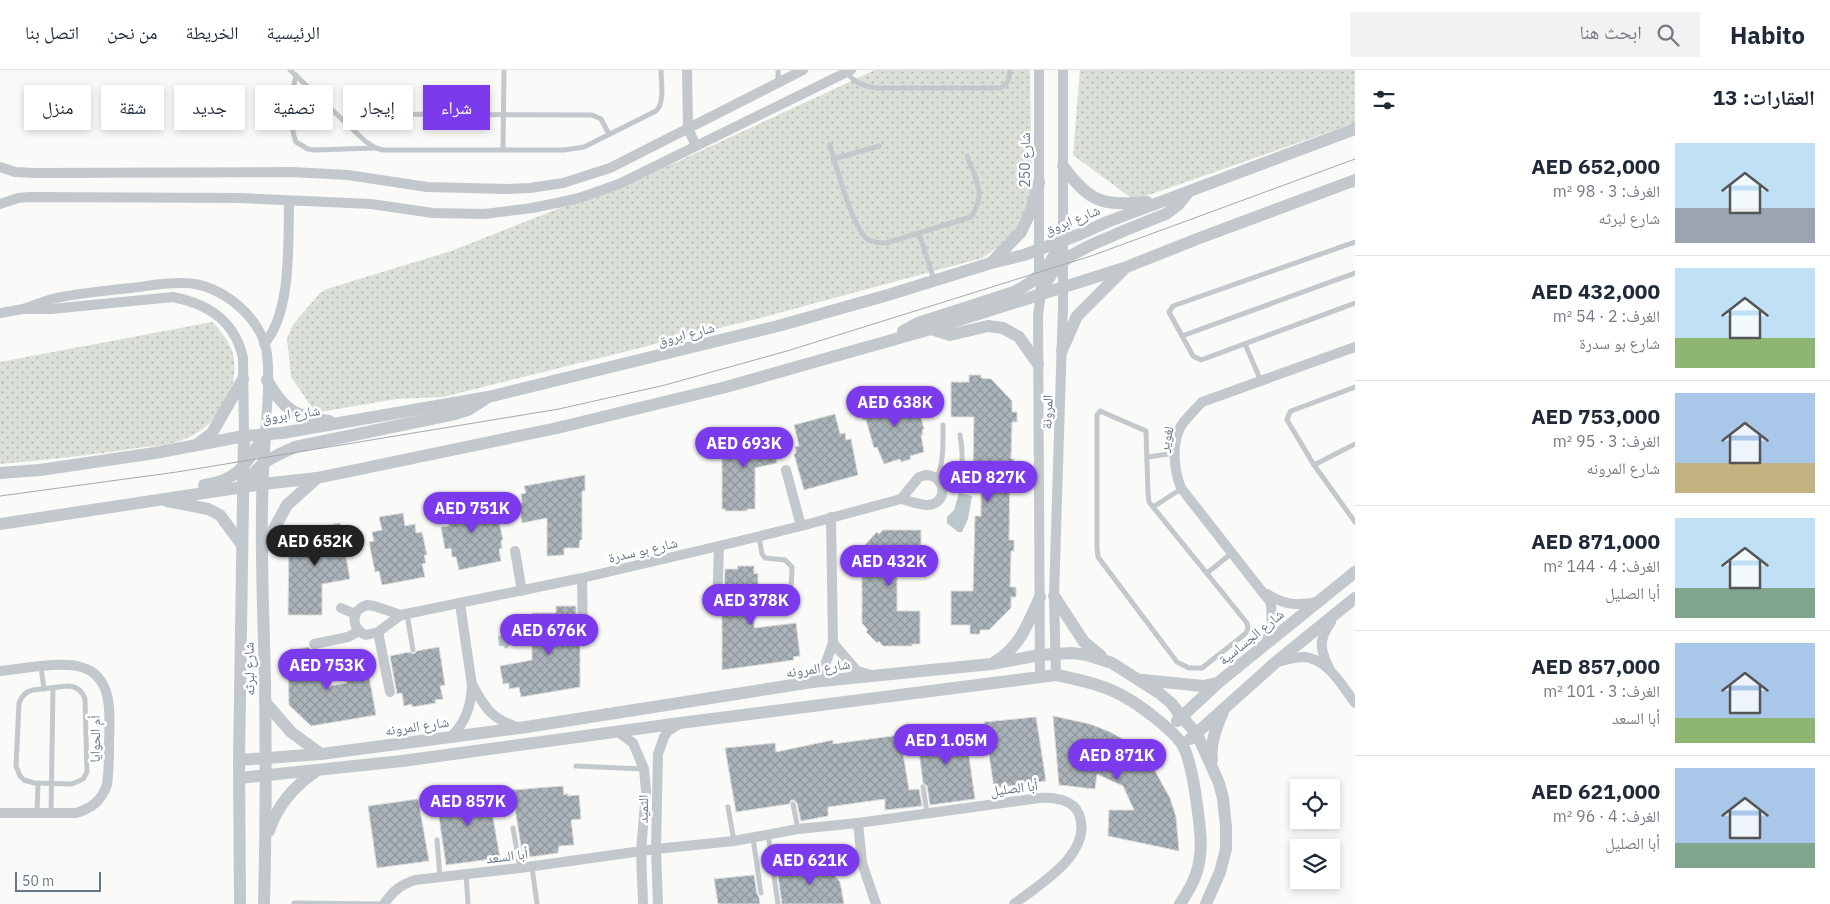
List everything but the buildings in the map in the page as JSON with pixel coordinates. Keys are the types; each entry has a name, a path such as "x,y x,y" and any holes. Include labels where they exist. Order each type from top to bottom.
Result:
{"street":[{"path":"687,70 688,128 696,146"},
{"path":"0,167 15,172 34,173 311,172 348,175 427,187 530,188 563,183 595,174 803,70"},
{"name":"شارع 250","path":"1039,70 1039,250"},
{"path":"886,342 918,323 1014,292 1040,276 1051,262 1064,240 1063,70"},
{"path":"0,204 30,196 239,198 289,202 371,204 442,213 485,214 532,208 579,198 619,184 849,71"},
{"name":"شارع ابروق","path":"0,474 155,453 244,436 282,433 488,396 778,326 1039,250 1355,130"},
{"path":"1063,166 1079,185 1103,202 1120,204 1162,202"},
{"path":"0,524 159,499 317,478 557,428 722,388 930,329 1124,268 1355,180"},
{"path":"991,263 1020,232 1030,213 1039,182"},
{"path":"1041,293 1051,274 1062,262 1081,249 1166,214 1178,205 1188,192"},
{"path":"264,344 272,335 280,312 286,281 289,202"},
{"name":"المرونة","path":"1056,675 1054,596 1064,240"},
{"name":"المرونة","path":"1039,250 1041,293 1038,315 1040,676"},
{"path":"1062,350 1077,316 1124,268"},
{"path":"23,309 51,299 81,294 173,283 199,284 214,289 229,298 243,310 256,327 264,344 267,380 265,434 244,467 234,475 212,484 118,497 101,508"},
{"path":"0,312 23,309 51,309 163,297 185,300 213,310 234,335 240,346 243,358 244,436"},
{"path":"930,329 950,335 988,326 1003,328 1019,337 1038,364"},
{"name":"لغوير","path":"1266,643 1272,624 1271,603 1182,488 1176,475 1174,464 1180,428 1188,416 1202,402 1355,347"},
{"path":"197,445 212,433 243,379"},
{"path":"267,380 283,404 290,410 308,418 339,422"},
{"path":"244,487 253,473 272,456 309,442 462,412 488,396"},
{"name":"شارع لبرثه","path":"264,904 266,776 262,552 265,434"},
{"name":"شارع لبرثه","path":"240,904 239,760 244,436"},
{"path":"786,470 801,526"},
{"path":"901,499 919,477 930,475 937,478 942,484 943,491"},
{"path":"262,552 272,530 287,505 317,478"},
{"name":"شارع بو سدرة","path":"378,632 404,615 582,578 801,526 901,499 931,504 938,501 943,491"},
{"path":"159,499 215,512 225,520 242,545"},
{"path":"812,682 825,665 832,643 832,517"},
{"path":"718,608 719,546"},
{"path":"515,551 522,591"},
{"name":"شارع الجساسية","path":"1169,729 1219,682 1355,572"},
{"path":"582,578 583,638"},
{"name":"لغوير","path":"1263,592 1277,601 1288,604 1299,606 1318,602"},
{"path":"1054,596 1084,642 1112,663"},
{"path":"991,664 1007,655 1018,641 1026,629 1040,597"},
{"path":"1183,746 1276,662 1355,598"},
{"path":"452,736 459,730 468,713 472,685 460,604"},
{"name":"شارع بو سدرة","path":"354,614 360,608 371,605 404,615"},
{"path":"341,608 354,614 355,625 359,631 369,635 378,632 390,692"},
{"path":"1330,672 1322,654 1323,632 1337,613"},
{"path":"314,644 348,637 359,631"},
{"path":"832,643 857,671 872,676"},
{"name":"شارع المرونه","path":"239,760 321,754 520,728 812,682 991,664 1056,653 1087,655 1112,663 1139,679 1171,703 1196,733 1214,770 1223,798 1226,849 1220,872 1206,904"},
{"path":"1276,662 1296,658 1309,658 1319,663 1330,672 1355,703"},
{"name":"أم الحوايا","path":"0,671 68,664 89,670 103,685 110,706 108,774 103,795 95,805 76,813 0,813"},
{"path":"240,778 315,772 1056,675 1089,682 1120,693 1138,703 1169,729 1183,746 1195,790 1200,830 1199,863 1196,874 1180,904"},
{"path":"1139,679 1203,686 1219,682"},
{"path":"472,685 482,704 495,718 520,728"},
{"path":"265,702 291,732 321,754"},
{"path":"1214,770 1211,759 1211,747 1224,709"},
{"name":"الثميد","path":"658,904 656,849 658,754 668,731 680,724"},
{"name":"الثميد","path":"618,732 632,743 644,769 646,791 641,851 643,904"},
{"path":"266,841 280,807 295,787 315,772"},
{"name":"أبا الصليل","path":"641,851 734,841 768,834 858,824 1052,797 1068,803 1078,812 1082,824 1078,844 1070,859 1014,904"},
{"path":"858,824 862,863 876,904"},
{"name":"أبا السعد","path":"384,904 393,891 415,880 641,851"}],"lane":[{"path":"290,70 343,119"},
{"path":"503,149 504,70"},
{"path":"354,130 365,141 383,150 564,150 584,147 659,108 661,102 661,70"},
{"path":"778,70 778,83"},
{"path":"849,71 854,81 865,87 1000,88 1005,86 1009,80 1010,70"},
{"path":"296,75 292,99 292,131 296,142 308,149 315,150 376,148"},
{"path":"413,114 592,115 601,119 609,134"},
{"path":"830,145 840,183 862,232 867,239 877,243 886,243 970,217 978,205 980,193 967,156"},
{"path":"834,159 879,146"},
{"path":"919,233 934,281"},
{"path":"1355,242 1171,307 1169,312 1193,356 1198,360 1355,303"},
{"path":"1182,336 1355,273"},
{"path":"1245,344 1261,381"},
{"path":"1355,387 1289,414 1288,423 1314,465 1355,522"},
{"path":"1103,411 1144,429 1147,433 1148,498 1154,507 1246,621 1248,629 1245,634 1202,668 1189,668 1177,662 1100,562 1097,553 1098,412 1103,411"},
{"path":"937,478 942,458 943,425"},
{"path":"943,491 958,479 962,467 963,450 960,435"},
{"path":"1314,465 1355,444"},
{"path":"1148,457 1175,453"},
{"path":"1154,507 1182,488"},
{"path":"759,536 762,554 765,558 785,560 792,567 792,590"},
{"path":"1207,573 1232,552"},
{"path":"404,615 412,650"},
{"path":"41,667 44,689"},
{"path":"67,686 76,688 86,698 87,768 82,779 76,783 38,783 24,780 17,771 19,703 21,698 28,692 53,688 67,686"},
{"path":"51,813 53,688"},
{"path":"576,766 644,769"},
{"path":"37,813 38,783"},
{"path":"923,787 927,813"},
{"path":"793,804 798,830"},
{"path":"728,807 734,841"},
{"path":"513,828 520,868"},
{"path":"768,834 778,904"},
{"path":"753,837 761,893"},
{"path":"437,840 440,877"},
{"path":"532,866 537,904"},
{"path":"466,874 468,904"},
{"path":"294,904 384,904"}],"shaded area":[{"path":"875,70 1030,70 1032,195 1018,228 1003,244 982,258 760,318 443,397 396,399 320,412 313,409 291,377 287,339 291,328 320,293 327,289 451,251 677,162"},
{"path":"1080,70 1355,70 1355,123 1134,200 1073,155"},
{"path":"212,322 225,337 232,351 235,367 234,376 229,396 220,412 199,432 165,445 0,464 0,362"},
{"path":"959,493 972,496 968,519 962,532 958,532 947,523 947,517 954,510"},
{"path":"520,633 521,643 510,645 506,649 503,646 499,646 498,636"}],"tram line":[{"path":"0,496 177,472 559,409 665,385 787,351 1091,256 1355,159"}]}
